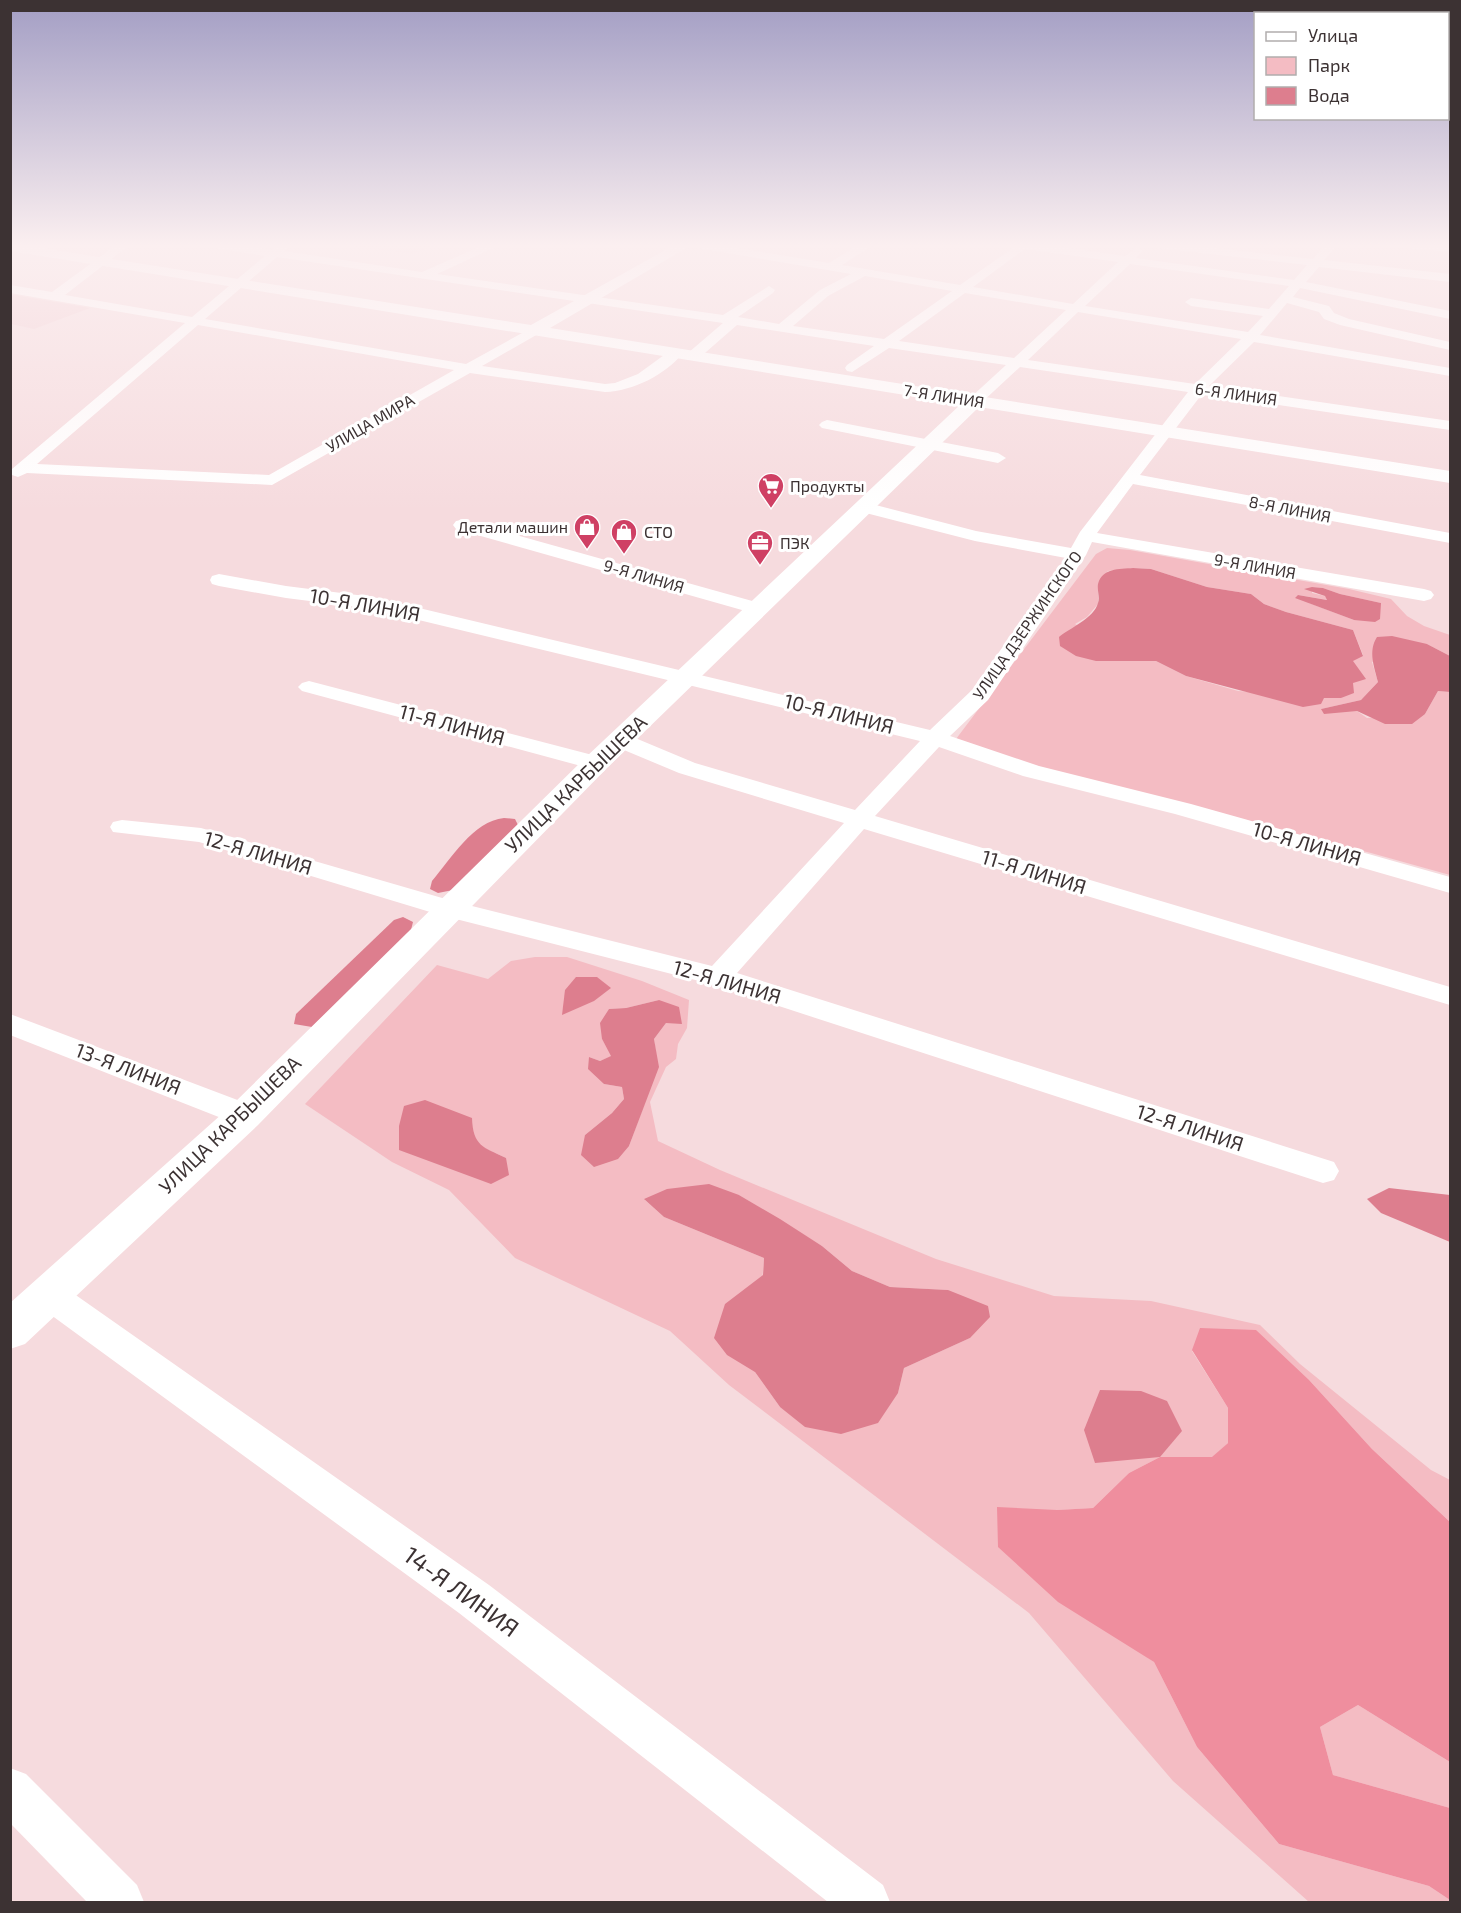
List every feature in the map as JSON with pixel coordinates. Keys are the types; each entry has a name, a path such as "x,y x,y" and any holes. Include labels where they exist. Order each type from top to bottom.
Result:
{"main road":[{"name":"7-Я ЛИНИЯ","path":"540,332 1450,477"},
{"name":"УЛИЦА КАРБЫШЕВА","path":"23,1314 245,1115 620,740 975,401"}],"street":[{"path":"17,471 182,332"},
{"path":"259,332 466,369 620,389 630,386 685,354 714,332"},
{"name":"УЛИЦА МИРА","path":"17,471 273,480 530,332"},
{"name":"6-Я ЛИНИЯ","path":"820,332 1450,426"},
{"path":"852,368 903,332"},
{"name":"УЛИЦА КАРБЫШЕВА","path":"975,401 1050,332"},
{"path":"1223,332 1450,372"},
{"name":"УЛИЦА ДЗЕРЖИНСКОГО","path":"718,977 935,738 981,695 1077,555 1086,536 1129,478 1167,432 1198,389 1255,332"},
{"path":"1390,332 1450,346"},
{"path":"827,425 998,458"},
{"name":"8-Я ЛИНИЯ","path":"1129,478 1450,538"},
{"path":"864,507 975,536 1077,555"},
{"name":"9-Я ЛИНИЯ","path":"462,525 756,608"},
{"name":"9-Я ЛИНИЯ","path":"1086,536 1424,595"},
{"name":"10-Я ЛИНИЯ","path":"219,580 286,592 373,603 935,738 1031,771 1183,809 1450,885"},
{"name":"11-Я ЛИНИЯ","path":"309,687 596,764"},
{"name":"11-Я ЛИНИЯ","path":"620,740 687,768 1450,996"},
{"name":"12-Я ЛИНИЯ","path":"122,827 201,835 449,909 718,977 1323,1171"},
{"name":"13-Я ЛИНИЯ","path":"10,1024 245,1115"},
{"name":"14-Я ЛИНИЯ","path":"23,1314 474,1599 866,1902"},
{"path":"10,1790 120,1902"}],"green space":[{"path":"1107,548 1130,550 1349,589 1391,599 1407,616 1424,626 1450,635 1450,656 1427,644 1372,662 1378,682 1361,700 1321,709 1357,711 1367,718 1425,714 1438,691 1450,692 1450,875 1371,853 1029,769 956,739 1096,554","holes":["1133,568 1151,569 1207,587 1251,594 1264,604 1286,612 1353,630 1363,655 1352,661 1353,683 1341,698 1238,691 1186,676 1156,661 1143,660 1075,624 1087,617 1098,604 1098,585 1108,571","1312,587 1323,588 1381,603 1354,620 1309,603 1298,595 1328,600 1325,596 1312,593"]},
{"path":"535,957 567,957 642,981 689,1000 687,1028 678,1044 676,1059 666,1067 650,1102 658,1141 720,1170 936,1259 1054,1296 1151,1301 1260,1325 1300,1364 1431,1470 1450,1480 1450,1522 1372,1449 1310,1381 1192,1351 1228,1408 1228,1443 1213,1457 1160,1457 1129,1473 1093,1508 1057,1510 1121,1639 1154,1662 1197,1747 1279,1844 1429,1886 1450,1902 1309,1902 1173,1781 1029,1613 729,1385 670,1331 515,1258 449,1190 392,1162 305,1104 437,965 488,979 511,961","holes":["659,1000 666,1023 654,1039 658,1067 629,1146 585,1135 612,1113 624,1099 622,1087 604,1084 589,1057 600,1061 612,1056 602,1039 609,1009 626,1008","399,1126 473,1135 480,1146 506,1158","739,1195 822,1246 852,1271 890,1287 948,1290 970,1338 904,1368 898,1393 780,1407 755,1372 764,1258 664,1217 645,1200"]},
{"path":"1358,1705 1450,1762 1450,1808 1333,1775 1320,1727"}],"shaded area":[{"path":"1200,1328 1256,1330 1310,1381 1372,1449 1450,1522 1450,1762 1358,1705 1320,1727 1333,1775 1450,1808 1450,1900 1429,1886 1279,1844 1197,1747 1154,1662 1058,1602 998,1547 997,1507 1057,1510 1093,1508 1129,1473 1160,1457 1212,1457 1228,1443 1228,1408 1192,1350"}],"water":[{"path":"1151,569 1207,587 1251,594 1264,604 1286,612 1353,630 1363,656 1353,661 1366,679 1353,683 1354,693 1341,698 1324,698 1321,704 1303,707 1186,676 1156,661 1096,661 1076,656 1060,646 1059,637 1087,618 1096,608 1099,601 1098,584 1103,575 1112,570"},
{"path":"1312,587 1381,603 1380,619 1375,622 1354,620 1295,598 1298,595 1327,600 1325,596 1304,589"},
{"path":"1392,636 1427,644 1450,656 1450,692 1438,691 1425,714 1412,724 1385,724 1357,711 1324,714 1321,709 1361,700 1378,682 1373,659 1374,642 1377,637"},
{"path":"504,818 515,819 518,825 453,890 438,893 430,889 432,881 473,833 482,826"},
{"path":"403,917 413,922 410,934 312,1027 294,1024 296,1014 394,920"},
{"path":"576,977 597,977 611,988 594,1001 562,1015 565,990"},
{"path":"659,1000 679,1007 682,1024 666,1023 654,1039 659,1067 629,1146 618,1159 594,1167 581,1155 585,1135 612,1113 624,1099 622,1087 604,1084 588,1069 589,1057 600,1061 611,1056 602,1039 600,1023 609,1009 626,1008"},
{"path":"425,1100 472,1118 474,1135 477,1140 485,1148 506,1158 509,1175 491,1184 399,1150 399,1126 404,1106"},
{"path":"709,1184 739,1195 780,1219 822,1246 852,1271 890,1287 948,1290 988,1306 990,1317 970,1338 904,1368 898,1393 878,1423 841,1434 805,1427 780,1407 755,1372 727,1355 714,1338 725,1304 763,1275 764,1258 664,1217 644,1199 667,1189"},
{"path":"1389,1188 1450,1195 1450,1242 1381,1213 1367,1199"},
{"path":"1100,1390 1141,1391 1167,1401 1182,1431 1160,1457 1095,1463 1084,1430"}],"place":[{"name":"Продукты","path":"771,509"},
{"name":"Детали машин","path":"587,550"},
{"name":"СТО","path":"624,555"},
{"name":"ПЭК","path":"760,566"}]}
